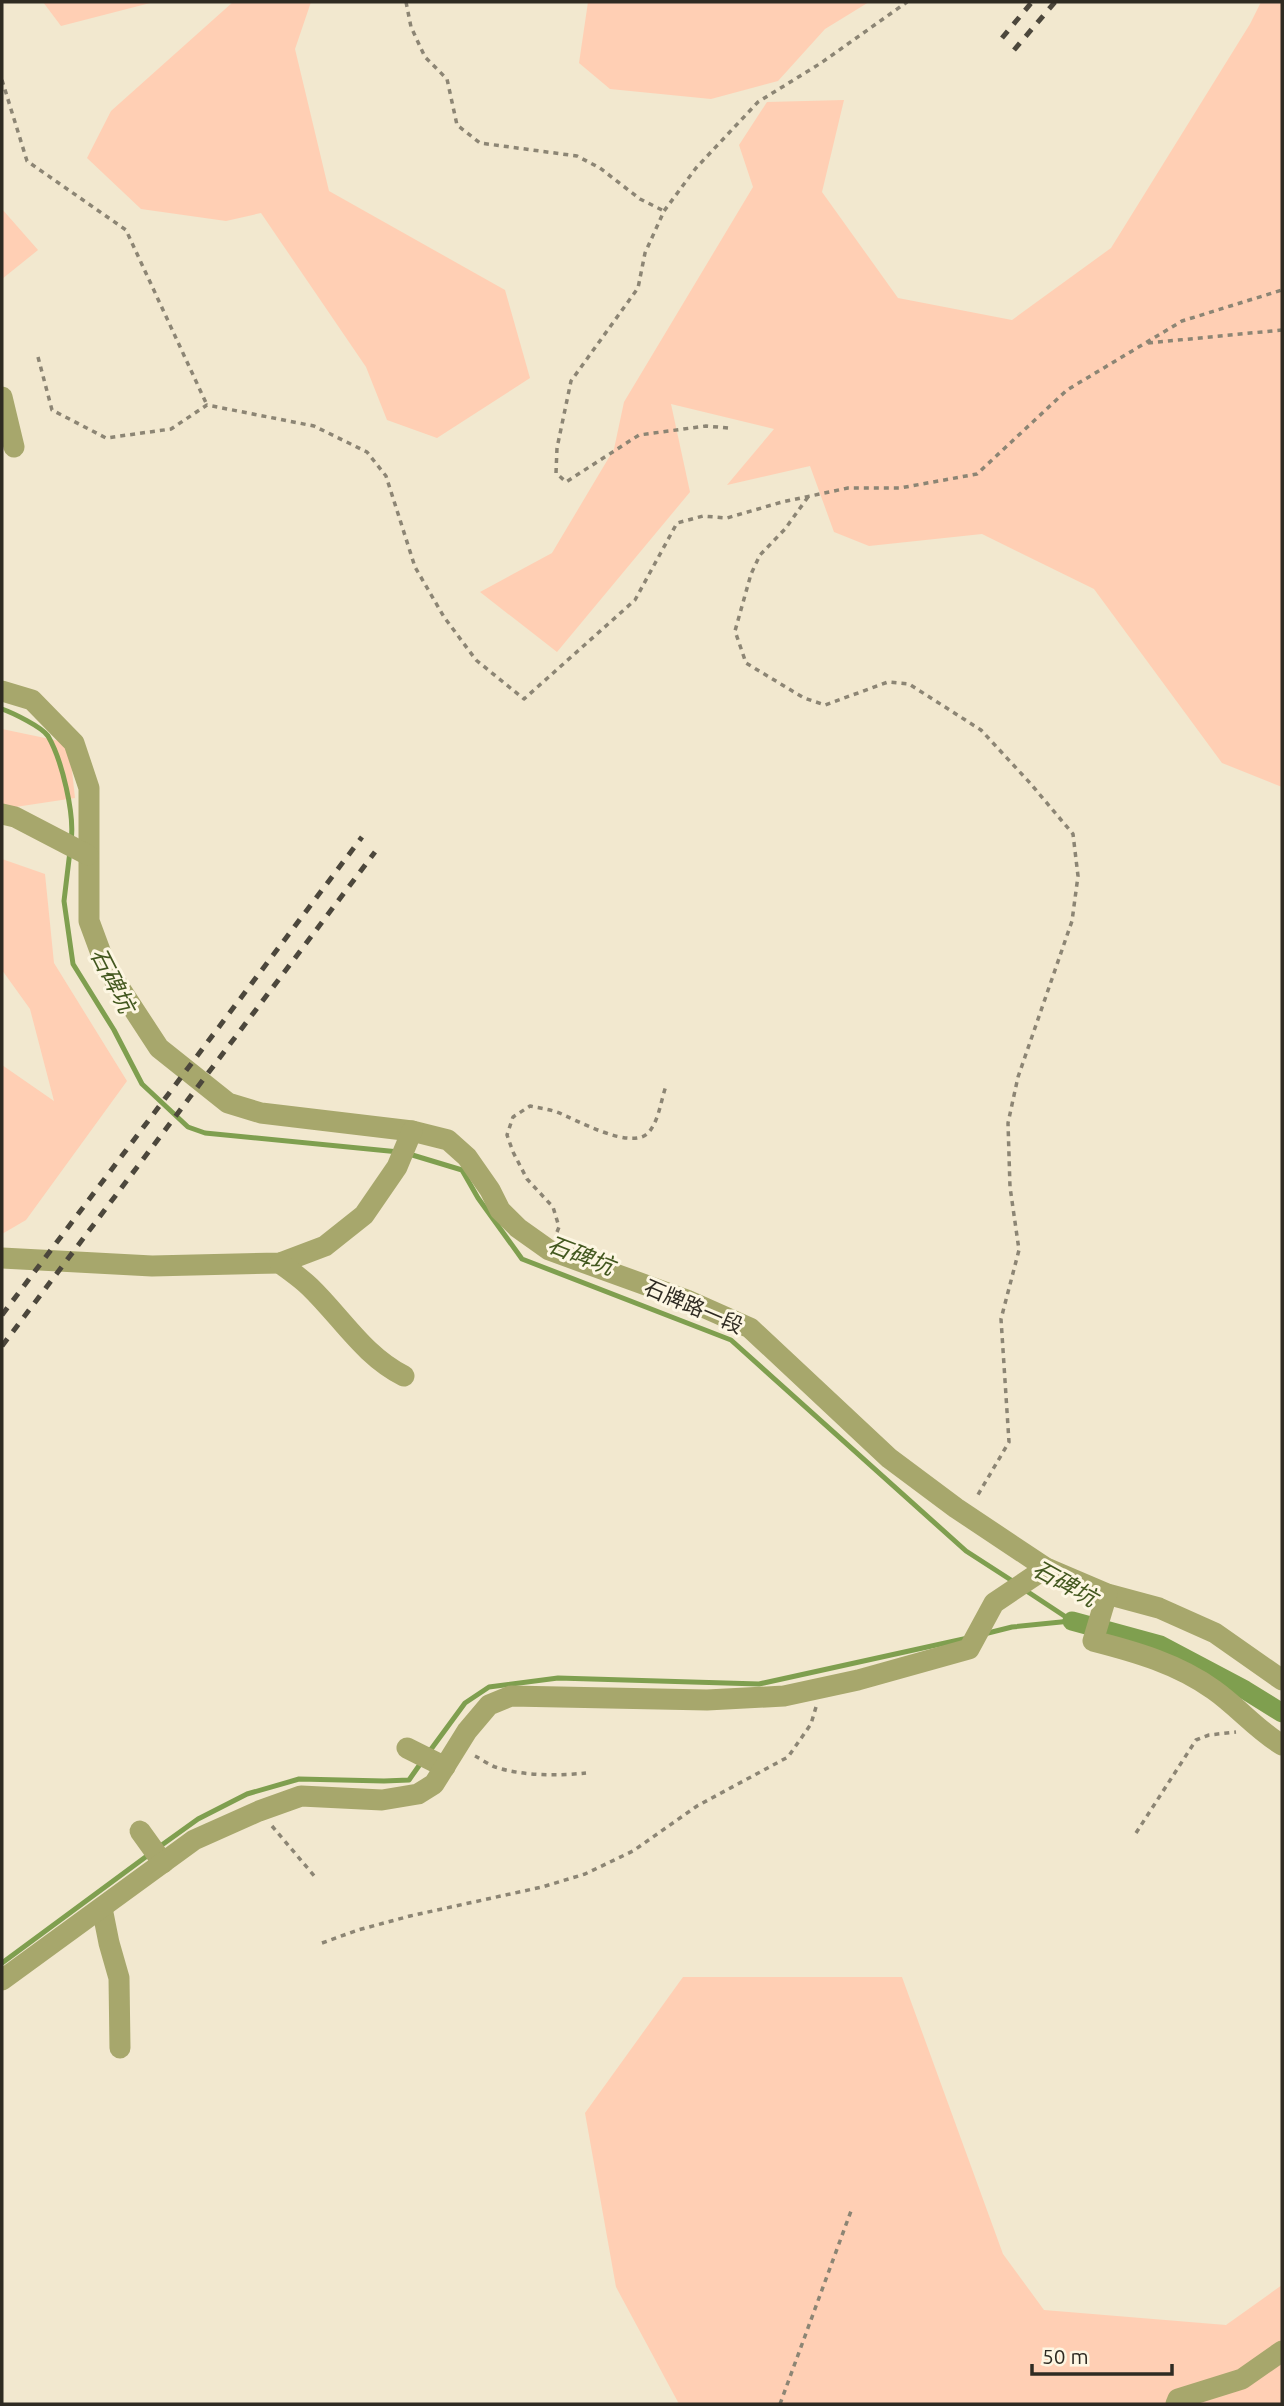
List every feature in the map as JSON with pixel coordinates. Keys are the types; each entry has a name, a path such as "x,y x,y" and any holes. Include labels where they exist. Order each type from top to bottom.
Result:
{"street":[{"path":"2,397 14,447"},
{"name":"石牌路一段","path":"2,691 32,700 74,743 89,788 89,921 106,967 159,1048 228,1103 261,1113 412,1131 449,1140 467,1157 500,1210 518,1228 549,1250 687,1300 750,1328 889,1458 967,1516 1046,1568 1107,1594 1159,1608 1215,1633 1282,1680"},
{"path":"2,814 15,817 88,855"},
{"path":"2,1258 152,1266 280,1263 325,1246 363,1215 397,1167 412,1131"},
{"path":"280,1263 309,1286 370,1354 404,1376"},
{"path":"2,1980 194,1840 259,1811 301,1796 382,1800 418,1794 434,1784 457,1746 489,1705 511,1696 707,1700 784,1696 858,1680 969,1649 994,1603 1046,1568"},
{"path":"1107,1594 1093,1642 1174,1666 1215,1690 1259,1729 1282,1745"},
{"path":"407,1748 445,1767"},
{"path":"139,1832 163,1863"},
{"path":"102,1908 108,1943 119,1978 120,2048"},
{"path":"1176,2404 1178,2399 1242,2379 1282,2351"}],"path":[{"path":"406,2 411,27 425,57 447,79 457,125 480,143 577,156 600,168 639,199 664,211"},
{"path":"728,428 706,426 639,435 566,482 556,473 557,448 572,381 638,288 645,253 664,211 696,168 758,102 907,2"},
{"path":"2,80 27,161 126,230 207,405"},
{"path":"38,357 52,410 106,438 172,429 207,405 314,426 367,452 386,476 415,567 444,617 477,660 524,699 635,600 677,523 703,516 727,518 782,502 848,488 900,488 977,474 1067,390 1182,321 1282,290"},
{"path":"1146,343 1282,330"},
{"path":"808,497 785,529 760,555 751,574 735,631 746,663 804,698 825,705 888,681 909,684 981,730 1073,834 1078,876 1072,920 1018,1077 1009,1123 1010,1187 1019,1250 1001,1319 1009,1442 967,1516"},
{"path":"549,1250 559,1227 553,1207 527,1179 513,1152 507,1135 513,1117 530,1106 556,1112 599,1133 637,1138 647,1134 655,1121 666,1086"},
{"path":"322,1943 410,1916 552,1884 585,1874 633,1851 697,1806 788,1757 811,1724 822,1687"},
{"path":"1136,1833 1196,1740 1209,1735 1259,1729"},
{"path":"457,1746 495,1767 562,1775 586,1773"},
{"path":"259,1811 316,1878"},
{"path":"780,2404 851,2211"}],"shaded area":[{"path":"43,2 154,2 61,26"},
{"path":"233,2 311,2 295,49 329,191 505,290 530,378 437,438 387,420 366,367 261,213 226,221 141,209 87,158 111,111"},
{"path":"588,2 869,2 825,29 778,81 711,99 610,89 579,63"},
{"path":"1261,2 1282,2 1282,787 1222,763 1094,589 982,534 869,546 834,532 810,466 727,485 774,429 671,404 690,492 557,652 480,592 552,553 614,449 624,402 753,187 739,145 767,102 844,100 822,192 898,298 1012,320 1111,248"},
{"path":"2,209 38,250 2,279"},
{"path":"2,729 69,743 75,798 2,809"},
{"path":"2,859 45,874 54,963 127,1081 26,1220 2,1234 2,1065 54,1101 30,1009 2,970"},
{"path":"683,1977 902,1977 1003,2254 1044,2310 1226,2325 1282,2285 1282,2404 679,2404 616,2287 585,2113"}],"waterway":[{"name":"石碑坑","path":"2,709 34,725 48,736 66,788 71,817 71,841"},
{"name":"石碑坑","path":"70,851 64,901 73,964 114,1030 142,1084 188,1127 205,1133 399,1152"},
{"name":"石碑坑","path":"409,1154 462,1170 478,1198 522,1259 731,1340 966,1551 1014,1582"},
{"name":"石碑坑","path":"1025,1590 1072,1621"},
{"path":"984,1634 1012,1627 1071,1621"},
{"name":"石碑坑","path":"1072,1621 1160,1645 1282,1713"},
{"path":"429,1752 465,1703 489,1687 558,1678 759,1684 968,1638"},
{"path":"159,1847 198,1819 247,1794 299,1779 409,1780 423,1760"},
{"path":"2,1963 151,1853"}],"railway":[{"path":"1002,38 1032,2"},
{"path":"1014,50 1055,2"},
{"path":"2,1315 362,837"},
{"path":"2,1346 375,852"}]}
